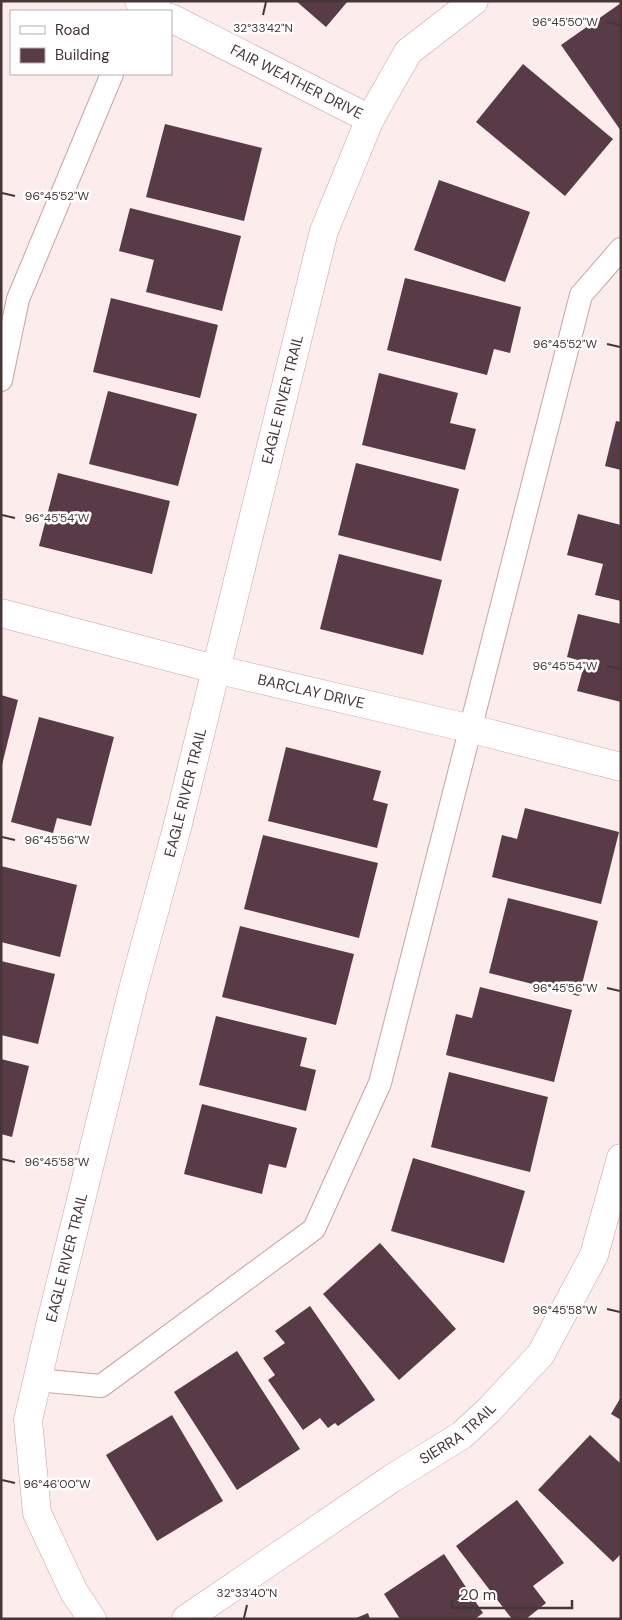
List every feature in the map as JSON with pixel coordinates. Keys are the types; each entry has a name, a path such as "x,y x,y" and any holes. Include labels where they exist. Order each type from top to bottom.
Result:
{"street":[{"name":"EAGLE RIVER TRAIL","path":"92,1619 74,1592 37,1513 28,1420 133,989 177,828 324,231 370,119 408,52 474,1"},
{"name":"FAIR WEATHER DRIVE","path":"172,19 370,119"},
{"name":"BARCLAY DRIVE","path":"1,613 216,669 472,729 621,767"},
{"name":"SIERRA TRAIL","path":"186,1619 383,1485 462,1434 496,1403 541,1354 594,1256 621,1158"}],"lane":[{"path":"1,380 10,294 112,75"},
{"path":"38,1380 101,1386 314,1229 380,1084 582,296 621,249"}],"building":[{"path":"296,1 348,1 326,27"},
{"path":"621,3 621,131 561,45"},
{"path":"523,64 613,139 565,196 476,122"},
{"path":"165,124 262,148 244,221 146,197"},
{"path":"439,180 530,212 505,282 414,250"},
{"path":"130,208 241,236 222,311 146,292 154,260 119,251"},
{"path":"405,278 521,307 510,353 494,349 487,375 387,350"},
{"path":"111,298 218,325 200,398 93,372"},
{"path":"379,373 458,393 450,423 476,429 465,470 362,445"},
{"path":"108,391 197,414 178,486 89,464"},
{"path":"616,421 621,422 621,470 605,466"},
{"path":"356,463 459,489 441,561 338,535"},
{"path":"58,473 170,501 152,574 39,546"},
{"path":"578,514 621,525 621,601 595,595 603,564 567,555"},
{"path":"339,554 442,580 423,655 320,629"},
{"path":"578,614 621,624 621,702 577,691 585,662 567,657"},
{"path":"1,695 18,700 2,765 1,765"},
{"path":"39,717 114,737 91,826 57,818 53,833 11,822"},
{"path":"286,747 381,771 373,800 388,804 377,848 268,821"},
{"path":"525,808 619,832 601,904 492,877 502,835 517,839"},
{"path":"263,835 378,863 359,938 244,909"},
{"path":"1,866 77,885 60,957 1,942"},
{"path":"508,898 598,921 579,996 489,973"},
{"path":"240,926 354,954 336,1025 222,997"},
{"path":"1,961 55,974 38,1044 1,1035"},
{"path":"480,987 572,1010 554,1082 446,1055 456,1014 472,1018"},
{"path":"216,1016 307,1038 300,1066 316,1070 306,1111 199,1085"},
{"path":"1,1059 29,1066 12,1137 1,1134"},
{"path":"449,1072 548,1097 530,1172 431,1147"},
{"path":"202,1104 297,1128 286,1168 269,1164 262,1194 184,1174"},
{"path":"413,1158 525,1191 504,1263 391,1231"},
{"path":"380,1243 456,1329 399,1380 323,1294"},
{"path":"310,1306 375,1400 338,1426 335,1423 328,1428 320,1418 303,1430 268,1380 275,1375 263,1358 285,1343 275,1331"},
{"path":"237,1351 300,1449 237,1490 174,1392"},
{"path":"621,1397 621,1420 611,1414"},
{"path":"172,1415 223,1501 157,1541 106,1455"},
{"path":"590,1435 621,1464 621,1554 613,1562 538,1490"},
{"path":"517,1500 564,1563 533,1586 546,1603 526,1619 512,1619 456,1546"},
{"path":"444,1554 483,1613 475,1619 400,1619 384,1594"},
{"path":"368,1613 370,1619 354,1619"}]}
